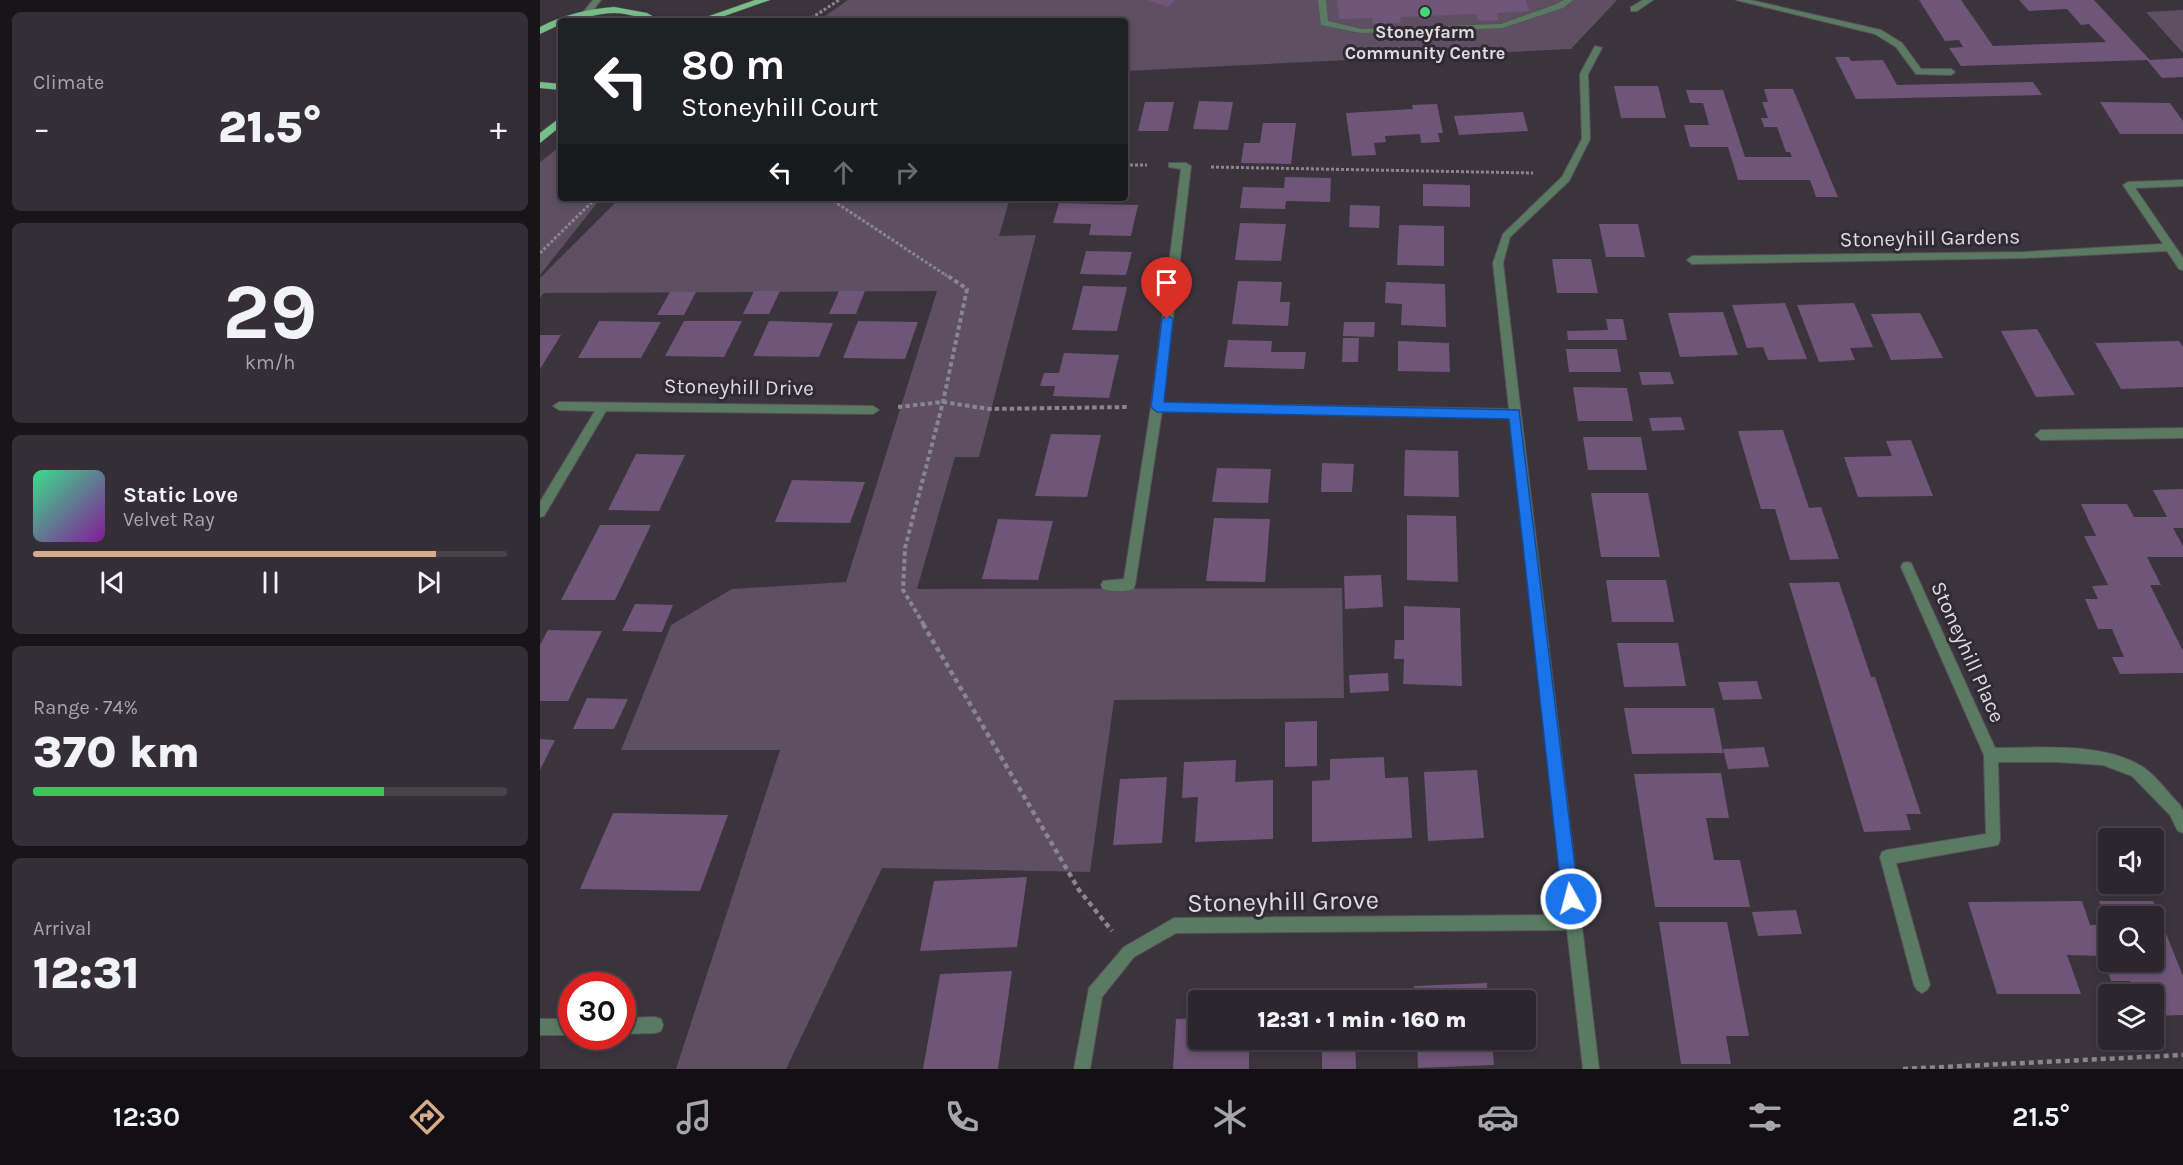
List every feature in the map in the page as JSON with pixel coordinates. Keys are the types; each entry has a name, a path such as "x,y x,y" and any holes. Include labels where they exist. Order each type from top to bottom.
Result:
{"main road":[{"path":"709,18 765,0"},
{"path":"566,18 588,11 612,8 632,9 648,14 653,18"},
{"path":"540,31 558,22"},
{"path":"540,85 558,87"},
{"path":"540,139 558,123"}],"street":[{"path":"588,11 597,0"},
{"path":"1322,0 1324,23 1361,31 1502,26 1560,6 1569,0"},
{"path":"1634,9 1649,0"},
{"path":"1740,0 1878,32 1899,45 1919,72 1951,72"},
{"path":"1591,1069 1498,263 1506,236 1566,179 1586,139 1584,74 1598,48"},
{"path":"1107,585 1129,585 1157,407 1186,166 1172,165"},
{"path":"2183,183 2128,185 2183,266"},
{"name":"Stoneyhill Gardens","path":"1692,260 2025,255 2169,247"},
{"name":"Stoneyhill Drive","path":"559,406 873,410"},
{"path":"540,512 603,407"},
{"path":"1157,407 1515,414"},
{"path":"2041,435 2183,433"},
{"name":"Stoneyhill Place","path":"1907,567 1990,755 1993,840 1887,856 1922,985"},
{"name":"Stoneyhill Place","path":"1990,755 2058,755 2103,758 2137,771 2175,810 2183,826"},
{"name":"Stoneyhill Grove","path":"1082,1069 1095,994 1130,952 1174,926 1574,922"},
{"path":"636,1026 655,1025"},
{"path":"540,1027 558,1027"}],"path":[{"path":"812,18 839,0"},
{"path":"1186,166 1271,170 1569,173"},
{"path":"540,253 593,201"},
{"path":"834,201 967,289 943,402 905,548 903,590 1079,890 1130,952"},
{"path":"873,410 943,402 989,409 1157,407"},
{"path":"1903,1069 2183,1055"}],"shaded area":[{"path":"848,0 1617,0 1571,49 1128,71 1128,18 822,18"},
{"path":"2183,10 2183,53 2146,12"},
{"path":"558,148 558,201 599,201 540,275 540,162"},
{"path":"617,201 1009,201 999,236 1036,235 979,457 955,457 917,589 1342,588 1344,698 1114,700 1090,872 882,868 786,1069 676,1069 780,750 621,750 671,625 732,589 846,582 937,291 544,293 540,298 540,278"}],"building":[{"path":"1147,0 1175,0 1168,7"},
{"name":"Stoneyfarm Community Centre","path":"1337,0 1526,0 1529,11 1497,13 1498,20 1478,21 1476,14 1400,17 1401,23 1373,24 1372,18 1339,19"},
{"path":"1919,0 1961,0 1993,46 2106,42 2089,24 2081,25 2067,9 2029,11 2019,0 2094,0 2150,60 2183,58 2183,77 2162,78 2147,60 1961,66 1949,48 1963,47 1959,40 1945,41"},
{"path":"1835,57 1849,57 1851,61 1883,60 1897,85 2033,82 2042,95 1856,99"},
{"path":"1614,86 1658,86 1666,118 1621,118"},
{"path":"1764,89 1793,89 1838,197 1816,197 1810,180 1738,180 1728,147 1690,147 1684,125 1709,125 1703,103 1690,103 1686,90 1723,90 1745,157 1792,157 1790,152 1786,152 1777,127 1764,127 1761,118 1768,118 1762,102 1768,102"},
{"path":"1199,101 1233,102 1228,130 1193,129"},
{"path":"1145,102 1174,102 1168,131 1138,131"},
{"path":"2100,102 2170,103 2183,121 2183,134 2120,134"},
{"path":"1437,104 1443,133 1438,133 1440,142 1421,143 1420,134 1385,136 1386,142 1374,143 1376,155 1352,156 1346,113 1413,109 1412,105"},
{"path":"1523,112 1528,131 1459,135 1454,116"},
{"path":"1263,123 1296,123 1291,164 1241,163 1244,143 1260,143"},
{"path":"1285,177 1331,178 1330,202 1286,201 1285,209 1240,208 1243,187 1284,188"},
{"path":"1423,184 1470,185 1470,207 1423,206"},
{"path":"1059,203 1138,205 1131,236 1089,235 1091,224 1053,223"},
{"path":"1350,205 1380,206 1379,228 1349,227"},
{"path":"1240,223 1286,224 1281,261 1235,260"},
{"path":"1599,224 1638,224 1645,257 1606,257"},
{"path":"1399,225 1444,226 1444,266 1397,265"},
{"path":"1086,251 1132,252 1126,275 1080,274"},
{"path":"1552,259 1591,259 1598,293 1557,293"},
{"path":"1238,281 1282,282 1280,302 1290,302 1288,326 1232,324"},
{"path":"1386,282 1445,284 1446,327 1401,325 1402,304 1385,303"},
{"path":"1083,286 1127,287 1117,331 1072,330"},
{"path":"754,291 780,291 769,314 743,314"},
{"path":"839,291 865,291 856,314 829,314"},
{"path":"670,292 696,292 684,315 657,315"},
{"path":"1785,303 1807,359 1768,360 1763,347 1747,348 1732,305"},
{"path":"1854,303 1873,347 1850,348 1855,360 1819,362 1797,305"},
{"path":"1723,312 1738,355 1680,357 1668,313"},
{"path":"1920,313 1943,358 1891,360 1871,314"},
{"path":"1606,319 1623,319 1627,340 1568,340 1567,331 1608,330"},
{"path":"599,321 661,322 641,358 578,358"},
{"path":"684,321 742,321 724,357 665,356"},
{"path":"769,321 833,323 819,357 753,356"},
{"path":"858,321 918,322 905,359 843,358"},
{"path":"1344,322 1375,322 1374,337 1343,336"},
{"path":"2037,329 2075,395 2036,397 2001,331"},
{"path":"540,335 561,335 540,369"},
{"path":"1343,338 1359,338 1358,362 1342,362"},
{"path":"1228,340 1272,341 1271,352 1306,352 1304,369 1224,367"},
{"path":"1398,341 1449,343 1450,372 1398,371"},
{"path":"2179,341 2183,347 2183,387 2121,389 2095,343"},
{"path":"1566,349 1617,349 1621,372 1569,372"},
{"path":"1064,353 1119,355 1109,398 1053,396 1055,386 1040,386 1044,373 1059,373"},
{"path":"1639,372 1670,372 1674,384 1642,385"},
{"path":"1573,387 1627,388 1633,421 1578,421"},
{"path":"1681,417 1685,430 1652,431 1649,418"},
{"path":"1783,430 1809,508 1821,507 1839,559 1790,560 1775,509 1761,509 1738,431"},
{"path":"1051,434 1101,435 1087,497 1035,496"},
{"path":"1583,437 1641,437 1647,470 1588,470"},
{"path":"1911,440 1933,496 1858,497 1844,457 1892,456 1886,441"},
{"path":"1405,450 1458,451 1459,497 1404,496"},
{"path":"636,454 685,455 659,511 608,510"},
{"path":"1322,463 1354,464 1352,492 1321,492"},
{"path":"1217,468 1271,469 1268,503 1212,502"},
{"path":"792,480 865,482 850,523 775,522"},
{"path":"2183,489 2183,528 2173,528 2183,546 2183,557 2147,557 2161,585 2150,585 2183,651 2183,673 2120,674 2112,657 2124,657 2112,629 2098,629 2085,599 2098,599 2092,586 2108,585 2084,536 2096,536 2081,504 2127,504 2134,517 2167,517 2153,490"},
{"path":"1591,493 1648,493 1660,557 1601,557"},
{"path":"1407,515 1456,516 1458,582 1407,580"},
{"path":"1214,518 1270,519 1265,582 1206,581"},
{"path":"998,519 1053,521 1038,580 982,579"},
{"path":"600,525 651,525 615,600 561,600"},
{"path":"1381,575 1383,607 1345,609 1344,576"},
{"path":"1606,580 1666,580 1674,622 1612,622"},
{"path":"1839,582 1871,677 1875,677 1921,814 1906,814 1911,830 1864,832 1789,583"},
{"path":"635,604 673,605 662,632 622,631"},
{"path":"1404,606 1460,608 1462,686 1403,684 1404,659 1394,659 1395,640 1404,640"},
{"path":"548,630 602,631 568,701 540,701 540,645"},
{"path":"1617,643 1678,643 1686,686 1624,687"},
{"path":"1388,673 1389,691 1350,693 1349,675"},
{"path":"1757,681 1762,699 1723,700 1718,682"},
{"path":"587,698 628,699 614,729 573,729"},
{"path":"1624,708 1714,708 1723,753 1632,754"},
{"path":"1317,721 1317,766 1285,767 1285,722"},
{"path":"540,739 555,740 540,770"},
{"path":"1764,747 1769,767 1728,769 1723,749"},
{"path":"1384,757 1385,778 1408,777 1412,838 1312,842 1312,781 1330,780 1330,759"},
{"path":"1236,760 1235,782 1273,780 1273,839 1195,842 1198,797 1182,798 1184,762"},
{"path":"1477,770 1484,838 1428,841 1424,772"},
{"path":"1721,773 1729,818 1706,818 1714,860 1740,860 1750,907 1655,907 1634,774"},
{"path":"1167,777 1162,843 1113,845 1120,779"},
{"path":"613,813 728,815 700,891 580,889"},
{"path":"1027,877 1017,947 920,951 934,881"},
{"path":"2082,901 2090,925 2098,925 2098,956 2067,955 2081,994 1997,994 1968,902"},
{"path":"2099,901 2153,901 2155,906 2101,906"},
{"path":"1796,910 1802,934 1758,936 1752,912"},
{"path":"1659,922 1727,922 1749,1036 1726,1036 1731,1064 1681,1064"},
{"path":"2164,928 2183,976 2183,1015 2164,1016 2164,984 2131,984 2130,981 2111,981 2108,972 2164,972"},
{"path":"1012,971 998,1069 923,1069 940,974"},
{"path":"1487,983 1487,990 1414,990 1414,986"},
{"path":"1188,1018 1188,1050 1249,1050 1249,1069 1173,1069 1176,1019"},
{"path":"1322,1050 1355,1050 1356,1069 1322,1069"},
{"path":"1417,1050 1493,1050 1494,1065 1418,1068"}],"place":[{"name":"Stoneyfarm Community Centre","path":"1425,12"}],"route":[{"path":"1167,319 1157,407 1515,414 1571,899"}]}
